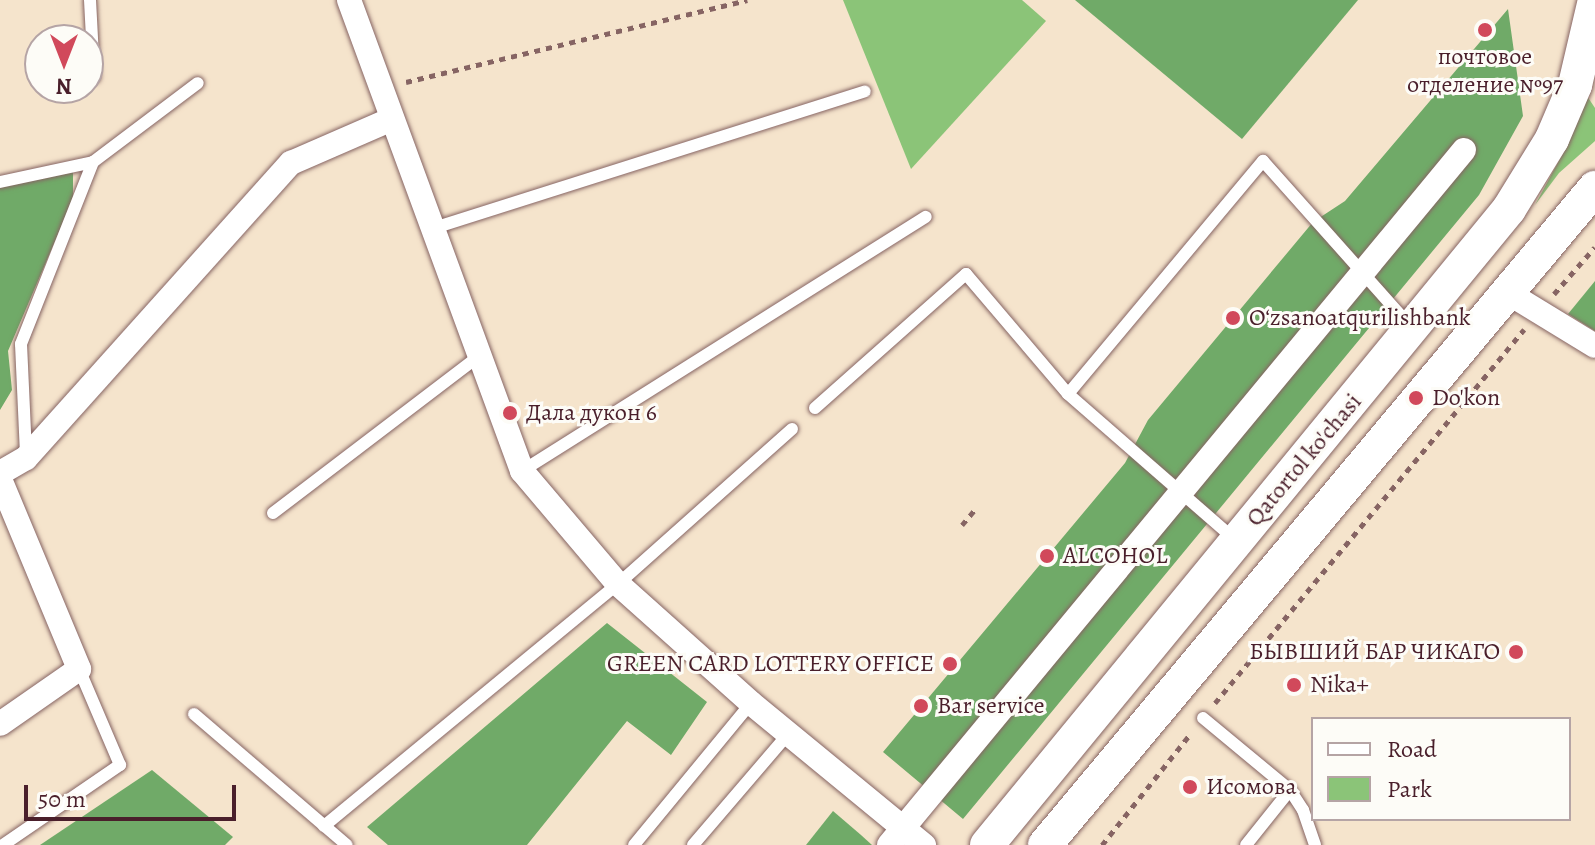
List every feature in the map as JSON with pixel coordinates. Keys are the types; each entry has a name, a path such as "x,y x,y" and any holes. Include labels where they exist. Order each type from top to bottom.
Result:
{"main road":[{"name":"Qatortol ko'chasi","path":"987,845 1412,328 1531,176 1590,69 1595,0"},
{"name":"Qatortol ko'chasi","path":"1045,845 1505,291 1595,188"}],"street":[{"path":"349,0 522,471 618,584 788,734 896,836 924,845"},
{"path":"0,473 26,458 276,176 309,152 392,119"},
{"path":"896,836 1464,150"},
{"path":"1505,291 1595,346"},
{"path":"0,479 79,669 0,724"}],"lane":[{"path":"90,0 91,24"},
{"path":"0,182 93,162 198,83"},
{"path":"431,229 865,91"},
{"path":"1068,394 1263,161 1412,328"},
{"path":"26,458 21,344 93,162"},
{"path":"522,471 926,217"},
{"path":"815,408 966,274 1068,394 1237,541"},
{"path":"273,513 479,356"},
{"path":"324,826 618,584 792,429"},
{"path":"3,845 120,765 79,669"},
{"path":"634,845 751,703"},
{"path":"194,714 347,845"},
{"path":"1203,718 1290,790 1315,845"},
{"path":"693,845 788,734"},
{"path":"1246,845 1290,790"}],"path":[{"path":"381,88 747,0"},
{"path":"1102,845 1203,718 1595,247"},
{"path":"962,525 977,507"}],"green space":[{"path":"843,0 1022,0 1046,21 911,169"},
{"path":"1075,0 1358,0 1242,139"},
{"path":"1508,9 1523,116 1479,195 963,819 883,752 1125,463 1148,420 1313,222 1345,201"},
{"path":"1585,93 1595,108 1595,141 1559,173 1535,205 1568,144"},
{"path":"73,171 73,199 8,351 12,390 0,410 0,187"},
{"path":"1595,281 1595,331 1568,314"},
{"path":"607,623 707,702 671,755 627,721 527,845 388,845 367,827"},
{"path":"152,770 233,837 225,845 40,845"},
{"path":"833,811 861,835 872,845 806,845"}],"place":[{"name":"почтовое отделение №97","path":"1485,30"},
{"name":"Oʻzsanoatqurilishbank","path":"1233,318"},
{"name":"Do'kon","path":"1416,398"},
{"name":"Дала дукон 6","path":"510,413"},
{"name":"ALCOHOL","path":"1047,556"},
{"name":"БЫВШИЙ БАР ЧИКАГО","path":"1516,652"},
{"name":"GREEN CARD LOTTERY OFFICE","path":"950,664"},
{"name":"Nika+","path":"1294,685"},
{"name":"Bar service","path":"921,706"},
{"name":"Исомова","path":"1190,787"}]}
